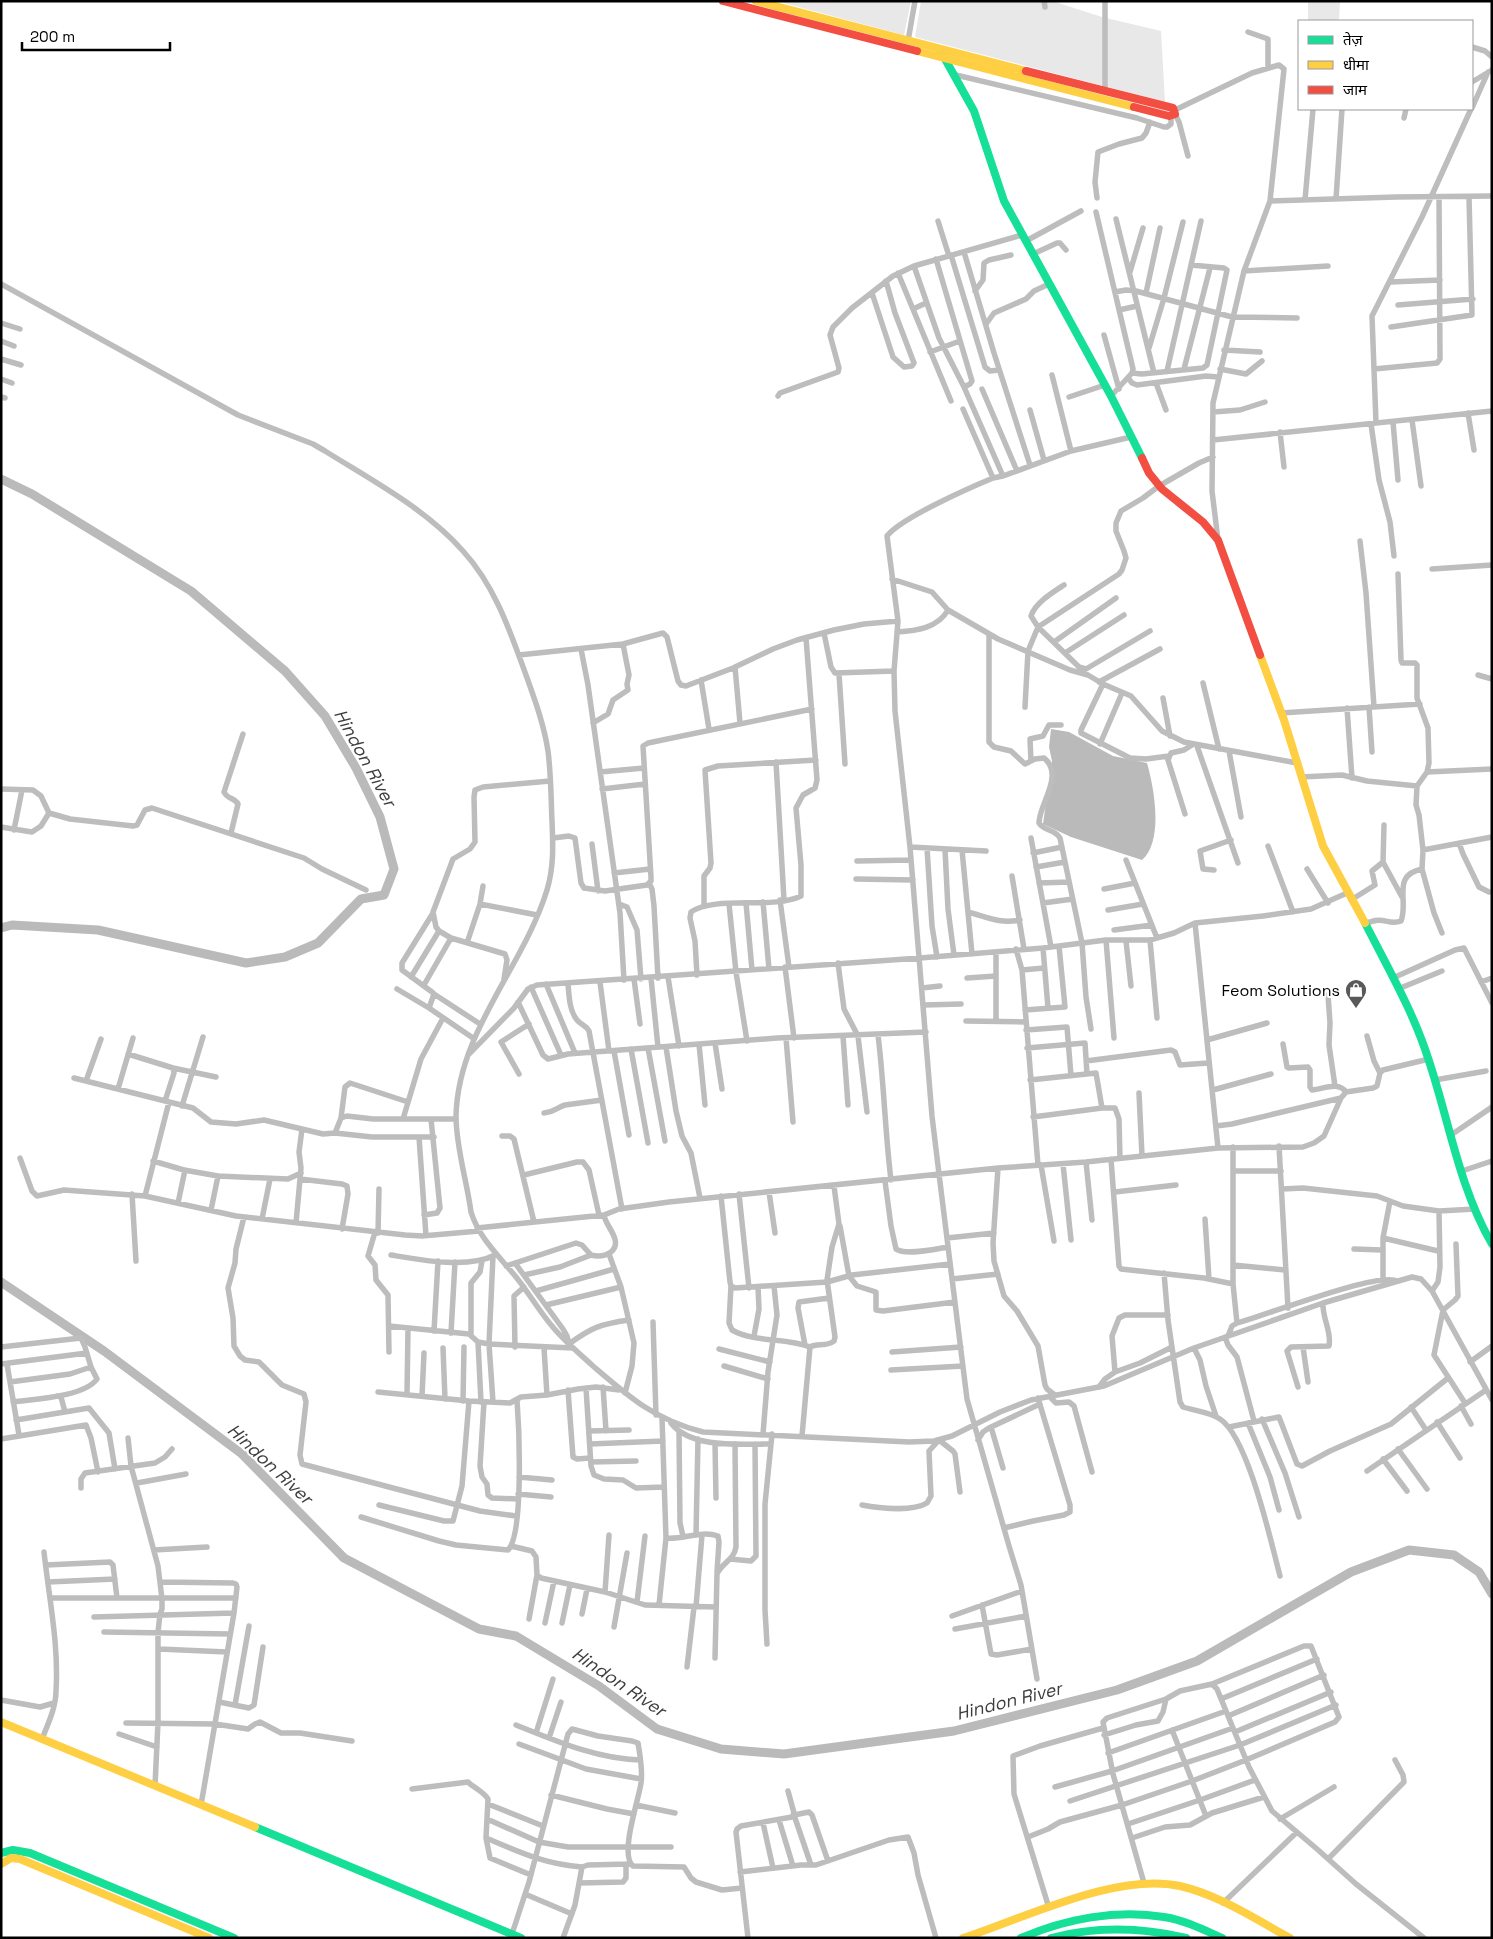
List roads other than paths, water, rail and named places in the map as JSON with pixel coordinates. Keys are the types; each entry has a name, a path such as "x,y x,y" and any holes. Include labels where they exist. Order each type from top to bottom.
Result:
{"street":[{"path":"723,1 745,4 944,58 1174,113 1238,79 1268,68 1282,66 1284,73 1270,201 1244,271 1214,393 1212,491 1218,540 1281,713 1323,846 1366,924 1415,1022 1429,1059 1475,1209 1492,1244"},
{"path":"756,1 940,50 1173,108 1179,122 1188,156"},
{"path":"908,41 914,1"},
{"path":"1105,1 1106,91"},
{"path":"1248,32 1268,39 1268,68"},
{"path":"1473,47 1485,51 1492,56"},
{"path":"940,50 956,75 978,120 998,189 1111,396 1149,473 1159,486 1204,522 1218,540"},
{"path":"1473,81 1490,71"},
{"path":"1473,106 1490,71"},
{"path":"956,75 1168,127 1171,124 1174,113"},
{"path":"1306,200 1313,110"},
{"path":"1336,199 1342,110"},
{"path":"1404,118 1406,110"},
{"path":"1394,556 1390,522 1379,480 1373,424 1374,369 1371,320 1422,217 1471,110"},
{"path":"1097,198 1095,182 1098,152 1118,144 1142,138 1150,122"},
{"path":"1270,201 1492,196"},
{"path":"1374,369 1438,362 1441,358 1439,197"},
{"path":"1391,328 1472,316 1469,197"},
{"path":"778,396 780,393 800,384 838,372 839,368 830,331 852,308 898,273 936,259 1024,238 1081,211"},
{"path":"1096,212 1132,364 1130,376 1132,383 1137,385 1206,376 1218,377"},
{"path":"1116,219 1154,373"},
{"path":"938,221 961,284 986,369 990,371 999,370"},
{"path":"1167,371 1201,221"},
{"path":"1149,350 1183,222"},
{"path":"1129,274 1143,228"},
{"path":"1146,293 1160,228"},
{"path":"1033,254 1057,243 1060,243 1066,250"},
{"path":"964,252 1030,465"},
{"path":"975,291 983,280 984,263 989,260 1011,256"},
{"path":"936,259 972,380 970,384 964,387"},
{"path":"1111,396 1130,376 1203,368 1207,365 1227,270 1224,268 1191,265"},
{"path":"914,266 943,346 964,387 1003,476"},
{"path":"1244,271 1328,266"},
{"path":"1184,369 1210,268"},
{"path":"898,273 950,401"},
{"path":"1390,282 1440,280"},
{"path":"872,293 893,357 904,367 911,366 914,363 886,281"},
{"path":"961,284 972,281"},
{"path":"1,284 231,412 313,444 429,518 463,550 483,575 498,604 519,655 538,709 546,739 553,838 550,876 537,915 518,958 473,1038 458,1099 456,1119 471,1212 478,1229 495,1255 524,1287 552,1327 623,1392 656,1415 702,1432 917,1442 939,1440 974,1426 1000,1412 1052,1396 1099,1387 1122,1380 1174,1355 1227,1336 1406,1278 1417,1277 1425,1282 1432,1291 1492,1400"},
{"path":"986,324 994,312 1026,299 1034,291 1049,284"},
{"path":"1115,292 1133,290 1232,317 1298,318"},
{"path":"966,302 978,298"},
{"path":"1398,305 1472,299"},
{"path":"913,309 926,303"},
{"path":"1119,310 1137,306"},
{"path":"1,323 20,329"},
{"path":"1104,335 1118,389"},
{"path":"1,341 14,346"},
{"path":"930,352 960,341"},
{"path":"1224,350 1260,352"},
{"path":"1,359 21,365"},
{"path":"1220,369 1246,374 1262,361"},
{"path":"1052,376 1071,451"},
{"path":"1,379 12,383"},
{"path":"1156,383 1166,410"},
{"path":"1069,397 1105,385"},
{"path":"982,389 1017,471"},
{"path":"1213,412 1240,410 1265,402"},
{"path":"963,409 993,478"},
{"path":"1030,410 1044,460"},
{"path":"1214,440 1492,411"},
{"path":"1468,413 1474,450"},
{"path":"1412,420 1421,486"},
{"path":"1393,422 1398,480"},
{"path":"1280,432 1284,467"},
{"path":"1037,1679 1022,1591 974,1426 963,1366 932,1116 910,847 895,711 894,671 898,620 887,538 888,534 918,514 993,478 1071,451 1131,438"},
{"path":"1025,707 1028,651 1038,627 1119,574 1122,570 1126,554 1116,530 1118,516 1126,507 1143,498 1159,486 1213,457"},
{"path":"1360,540 1366,593 1372,707 1372,752"},
{"path":"1432,569 1492,565"},
{"path":"1398,574 1401,660 1402,664 1416,663 1417,665 1417,692 1429,733 1427,772 1417,786 1416,805 1419,815 1422,868 1434,913 1442,933"},
{"path":"892,579 932,592 948,610 989,635 1135,699 1155,724 1170,736 1194,745 1298,763"},
{"path":"1064,585 1043,600 1032,612 1031,616 1038,627 1079,667 1086,669 1150,631"},
{"path":"1054,642 1116,598"},
{"path":"897,632 915,632 942,619 948,610"},
{"path":"1065,653 1124,615"},
{"path":"519,655 623,644 663,633 667,637 678,681 686,686 736,667 773,649 806,638 864,624 898,620"},
{"path":"824,633 833,671 839,674 894,671"},
{"path":"989,635 989,742 994,747 1011,751 1025,764 1044,758 1048,763 1051,781 1038,823 1043,828 1056,833 1060,838 1082,943 1086,997 1091,1029"},
{"path":"697,975 696,947 690,918 691,912 704,906 782,900 799,897 802,893 796,808 802,795 816,785 816,760 806,638"},
{"path":"593,724 608,714 613,700 628,690 629,675 623,644"},
{"path":"581,649 619,904 624,980"},
{"path":"1160,649 1101,683 1080,731 1100,744 1130,758 1146,759 1168,756 1194,745"},
{"path":"736,667 740,723"},
{"path":"839,674 845,764"},
{"path":"1478,674 1492,679"},
{"path":"701,680 710,730"},
{"path":"1203,683 1219,749"},
{"path":"1100,744 1122,693"},
{"path":"1163,698 1170,736"},
{"path":"1281,713 1420,704"},
{"path":"553,838 569,836 574,838 582,886 588,890 617,890 647,886 651,881 642,750 645,744 812,708"},
{"path":"1347,708 1352,778"},
{"path":"1031,761 1030,739 1043,736 1049,725 1062,725"},
{"path":"231,833 238,804 224,792 243,734"},
{"path":"1194,745 1238,863"},
{"path":"1229,751 1241,817"},
{"path":"1168,756 1185,814"},
{"path":"704,906 704,876 711,863 705,770 718,766 816,760"},
{"path":"776,762 782,900 794,1038"},
{"path":"600,772 644,768"},
{"path":"1427,772 1492,769"},
{"path":"1301,777 1342,775 1367,781 1417,786"},
{"path":"480,1024 434,994 402,970 402,963 433,912 453,859 470,849 475,842 474,797 476,790 483,787 550,781"},
{"path":"602,789 645,784"},
{"path":"14,830 22,790"},
{"path":"2,791 33,790 41,796 49,813 70,819 133,826 140,822 145,810 152,808 304,858 322,869 366,890"},
{"path":"1,827 28,832 36,830 41,826 49,813"},
{"path":"1384,825 1383,862 1402,897"},
{"path":"1422,850 1492,837"},
{"path":"1031,838 1051,947"},
{"path":"1214,870 1203,870 1204,864 1200,851 1231,840"},
{"path":"1460,843 1478,884 1482,890 1488,892"},
{"path":"592,844 598,891"},
{"path":"1268,846 1293,912"},
{"path":"910,847 986,850"},
{"path":"1034,853 1062,847"},
{"path":"927,848 932,926 938,957"},
{"path":"945,849 948,909 954,955"},
{"path":"962,850 972,954"},
{"path":"857,861 911,860"},
{"path":"1126,860 1157,938"},
{"path":"1036,868 1065,862"},
{"path":"468,1055 531,987 546,984 600,982 938,957 1043,948 1106,940 1150,940 1174,933 1195,923 1311,909 1374,887 1372,871 1383,862"},
{"path":"1366,924 1377,919 1393,923 1400,921 1402,919 1404,879 1410,873 1422,868"},
{"path":"614,873 650,869"},
{"path":"1307,869 1328,903"},
{"path":"1012,876 1024,949"},
{"path":"856,879 912,880"},
{"path":"1039,884 1069,882"},
{"path":"1104,889 1135,883"},
{"path":"649,884 652,889 654,906 654,978 658,1047"},
{"path":"467,943 480,904 483,886"},
{"path":"1043,903 1073,899"},
{"path":"763,902 769,969"},
{"path":"746,903 752,970"},
{"path":"480,904 537,915"},
{"path":"619,904 627,907 635,922 640,1024"},
{"path":"729,904 736,972 747,1041"},
{"path":"1108,910 1144,904"},
{"path":"433,912 439,931 451,938 505,954 507,960 503,983"},
{"path":"968,912 985,915 1003,922 1020,920"},
{"path":"1195,923 1218,1148"},
{"path":"1114,930 1152,925"},
{"path":"411,977 439,931"},
{"path":"424,986 451,938"},
{"path":"1106,940 1114,1038"},
{"path":"1150,940 1157,1018"},
{"path":"1126,941 1131,986"},
{"path":"1025,1010 1065,1007 1059,946"},
{"path":"1043,948 1048,1008"},
{"path":"1392,978 1461,948 1466,951 1491,1000"},
{"path":"1016,949 1022,970 1033,1116 1054,1240"},
{"path":"996,952 996,1020"},
{"path":"838,963 844,1009 858,1036 866,1112"},
{"path":"1022,970 1044,968"},
{"path":"1398,990 1442,971"},
{"path":"968,978 996,976"},
{"path":"668,977 679,1046"},
{"path":"1481,982 1492,978"},
{"path":"600,982 611,1051 629,1135"},
{"path":"568,983 570,1005 576,1018 587,1027 622,1209"},
{"path":"546,984 575,1053"},
{"path":"922,988 940,986"},
{"path":"531,987 561,1055"},
{"path":"397,989 473,1038"},
{"path":"429,1008 434,994"},
{"path":"1328,995 1329,1045 1335,1086"},
{"path":"518,1002 548,1059 575,1053 699,1044 926,1032"},
{"path":"924,1005 961,1004"},
{"path":"403,1119 421,1059 443,1018"},
{"path":"966,1021 1026,1022"},
{"path":"1207,1040 1267,1023"},
{"path":"519,1074 501,1042 529,1024"},
{"path":"1026,1030 1067,1026 1071,1076"},
{"path":"878,1035 882,1071 891,1226 896,1249 902,1252 916,1252 948,1247"},
{"path":"843,1036 848,1104"},
{"path":"20,1158 32,1191 37,1196 64,1190 132,1194 244,1217 377,1233 426,1236 601,1215 622,1209 739,1194 1218,1148 1303,1147 1320,1140 1328,1130 1341,1098 1346,1092 1373,1088 1378,1084 1380,1073 1374,1061 1367,1036"},
{"path":"182,1106 203,1037"},
{"path":"118,1089 133,1038"},
{"path":"786,1038 793,1122"},
{"path":"86,1081 101,1039"},
{"path":"714,1043 722,1090"},
{"path":"1028,1048 1085,1043 1087,1074"},
{"path":"699,1044 705,1105"},
{"path":"1283,1044 1289,1068 1308,1067 1310,1070 1310,1087 1312,1090 1335,1086 1346,1092"},
{"path":"666,1047 680,1128 691,1153 700,1198"},
{"path":"648,1048 665,1141"},
{"path":"631,1049 648,1143"},
{"path":"1086,1061 1171,1050 1176,1052 1180,1065 1208,1063"},
{"path":"128,1054 173,1068 216,1077"},
{"path":"1380,1073 1382,1070 1429,1059"},
{"path":"145,1196 174,1073 173,1068"},
{"path":"1435,1080 1486,1070"},
{"path":"1030,1080 1096,1074 1102,1108"},
{"path":"1213,1090 1271,1074"},
{"path":"74,1078 197,1110 207,1120 216,1123 236,1124 264,1120 323,1134 335,1133 372,1137 434,1137"},
{"path":"335,1133 341,1118 345,1087 350,1083 408,1102"},
{"path":"1139,1093 1142,1156"},
{"path":"1216,1126 1232,1124 1341,1098"},
{"path":"544,1114 556,1111 565,1105 602,1100"},
{"path":"1451,1135 1492,1107"},
{"path":"1033,1116 1115,1108 1117,1111 1120,1158"},
{"path":"341,1118 347,1116 456,1119"},
{"path":"424,1215 437,1213 440,1208 431,1119"},
{"path":"296,1223 300,1176 299,1152 302,1129"},
{"path":"502,1136 510,1136 514,1139 534,1222"},
{"path":"419,1137 426,1236"},
{"path":"1278,1146 1288,1308"},
{"path":"1233,1147 1233,1284 1236,1323"},
{"path":"1111,1159 1119,1266 1126,1270 1164,1273 1233,1284"},
{"path":"153,1161 185,1170 218,1176 270,1179 288,1179 300,1176 342,1184 347,1186 348,1194 342,1229"},
{"path":"1462,1171 1492,1161"},
{"path":"524,1175 583,1162 589,1170 601,1215 615,1239 615,1247 609,1254 602,1256 591,1255 560,1267 524,1275"},
{"path":"1086,1162 1092,1220"},
{"path":"1063,1164 1071,1240"},
{"path":"998,1168 993,1252 1004,1296 1017,1312 1038,1346 1047,1389 1056,1403 1069,1402 1074,1406 1092,1472"},
{"path":"178,1203 185,1170"},
{"path":"1233,1171 1281,1171"},
{"path":"211,1210 218,1176"},
{"path":"262,1219 270,1179"},
{"path":"1114,1192 1176,1185"},
{"path":"834,1186 850,1276 857,1286 876,1292 874,1307 878,1311 955,1302"},
{"path":"380,1189 377,1233 368,1256 374,1265 376,1280 388,1295 389,1352"},
{"path":"1282,1189 1333,1190 1364,1196 1377,1196 1403,1206 1439,1211 1475,1209"},
{"path":"769,1192 774,1233"},
{"path":"132,1194 136,1261"},
{"path":"739,1194 749,1288"},
{"path":"721,1196 731,1286 730,1327 736,1332 772,1341 807,1346 830,1344 834,1341 827,1282 832,1247 840,1224"},
{"path":"1383,1280 1383,1238 1390,1200"},
{"path":"1432,1291 1438,1282 1440,1267 1438,1251 1439,1211"},
{"path":"244,1217 228,1288 233,1318 234,1346 245,1360 259,1362 282,1385 304,1394 306,1402 300,1455 302,1464 458,1506 504,1516 516,1516"},
{"path":"1205,1219 1209,1279"},
{"path":"947,1238 994,1233"},
{"path":"1383,1238 1438,1251"},
{"path":"506,1266 576,1242 582,1245 591,1255"},
{"path":"1456,1244 1458,1296 1443,1310 1434,1355 1463,1405 1471,1424"},
{"path":"1354,1249 1382,1250"},
{"path":"609,1254 621,1287 634,1348 632,1366 623,1392"},
{"path":"391,1256 455,1262 482,1261 495,1255"},
{"path":"493,1402 489,1344 495,1255"},
{"path":"434,1331 438,1261"},
{"path":"482,1261 482,1268 471,1282 472,1335 478,1342 483,1402 480,1466 482,1477 487,1486 488,1494 492,1498 518,1496 551,1497"},
{"path":"451,1332 455,1262"},
{"path":"515,1263 564,1328 571,1346"},
{"path":"731,1286 735,1288 749,1288 827,1282 850,1276 950,1264"},
{"path":"1233,1265 1285,1270"},
{"path":"536,1291 614,1269"},
{"path":"1164,1273 1180,1402 1183,1407 1216,1416 1229,1427 1247,1462 1257,1490 1280,1576"},
{"path":"952,1280 998,1274"},
{"path":"1280,1510 1251,1422 1237,1356 1228,1345 1227,1336 1232,1326 1236,1323 1344,1289 1383,1280 1394,1279 1397,1281"},
{"path":"763,1434 777,1310 774,1286"},
{"path":"515,1346 514,1296 524,1287"},
{"path":"546,1305 621,1287"},
{"path":"754,1336 759,1309 758,1287"},
{"path":"802,1436 807,1346 798,1304 802,1300 829,1298"},
{"path":"1298,1387 1288,1351 1291,1347 1327,1347 1330,1344 1323,1304"},
{"path":"1115,1372 1112,1336 1119,1318 1125,1316 1168,1315"},
{"path":"478,1342 544,1348 571,1346 588,1330 598,1325 629,1320"},
{"path":"653,1322 656,1415"},
{"path":"390,1326 472,1335"},
{"path":"407,1394 408,1328"},
{"path":"1,1347 80,1338 83,1340 91,1367 97,1378 92,1384 76,1391 57,1396 13,1402"},
{"path":"1470,1362 1492,1346"},
{"path":"379,1505 444,1522 451,1522 454,1519 462,1486 466,1401 464,1347"},
{"path":"892,1352 961,1347"},
{"path":"1099,1387 1109,1375 1140,1363 1172,1347"},
{"path":"1303,1347 1308,1382"},
{"path":"443,1348 445,1399"},
{"path":"544,1348 547,1395"},
{"path":"1194,1348 1200,1360 1216,1416"},
{"path":"719,1349 770,1362"},
{"path":"19,1435 10,1382 4,1364 87,1353"},
{"path":"422,1396 424,1353"},
{"path":"724,1366 768,1379"},
{"path":"891,1370 963,1366"},
{"path":"10,1382 70,1374 91,1367"},
{"path":"1229,1427 1262,1419 1279,1418 1297,1464 1302,1466 1330,1451 1391,1424 1448,1378"},
{"path":"378,1392 466,1401 510,1403 522,1397 547,1395 586,1388 603,1387 623,1392"},
{"path":"603,1387 606,1431"},
{"path":"586,1388 592,1471 597,1477 623,1480 641,1488 664,1486"},
{"path":"568,1390 573,1457 591,1460 636,1461"},
{"path":"1367,1471 1486,1390"},
{"path":"57,1396 61,1397 65,1412"},
{"path":"361,1517 420,1536 456,1545 508,1550 511,1546 516,1516 520,1478 517,1400"},
{"path":"978,1440 983,1432 1039,1401"},
{"path":"1004,1528 1033,1520 1064,1515 1070,1512 1070,1504 1039,1401"},
{"path":"1412,1407 1426,1430"},
{"path":"16,1420 90,1408 109,1433 115,1469"},
{"path":"659,1605 666,1538 662,1418"},
{"path":"1262,1419 1285,1473 1299,1517"},
{"path":"670,1421 679,1431 715,1444 770,1444"},
{"path":"1437,1422 1460,1458"},
{"path":"1,1432 2,1439 86,1425 92,1438 98,1472"},
{"path":"991,1427 1003,1468"},
{"path":"589,1431 629,1430"},
{"path":"679,1431 680,1523 683,1536"},
{"path":"767,1644 765,1610 765,1504 772,1434"},
{"path":"128,1438 132,1466 154,1550 162,1599 158,1632 158,1722 155,1786"},
{"path":"687,1666 695,1607 699,1535 698,1439"},
{"path":"939,1440 953,1450 955,1454 960,1492"},
{"path":"862,1505 884,1508 916,1506 927,1503 931,1496 929,1452 939,1440"},
{"path":"590,1444 663,1441"},
{"path":"715,1444 716,1498"},
{"path":"717,1574 734,1555 736,1547 735,1444"},
{"path":"730,1560 751,1561 756,1556 755,1444"},
{"path":"81,1488 82,1476 85,1474 160,1461 172,1449"},
{"path":"1398,1449 1427,1489"},
{"path":"1383,1459 1407,1491"},
{"path":"137,1483 186,1474"},
{"path":"520,1478 552,1480"},
{"path":"605,1592 610,1535"},
{"path":"666,1538 699,1535 718,1536 715,1607 716,1658"},
{"path":"637,1602 645,1536"},
{"path":"511,1546 532,1551 536,1558 537,1575 529,1619"},
{"path":"154,1550 207,1547"},
{"path":"42,1739 56,1692 50,1598 44,1552"},
{"path":"614,1626 621,1596 627,1553"},
{"path":"46,1565 110,1562 113,1565 117,1598"},
{"path":"537,1575 541,1578 605,1592 637,1602 659,1605 715,1607"},
{"path":"48,1582 115,1579"},
{"path":"545,1624 554,1581"},
{"path":"160,1582 233,1582 237,1587 201,1805"},
{"path":"562,1623 570,1585"},
{"path":"582,1614 587,1589"},
{"path":"952,1616 1022,1591"},
{"path":"50,1598 236,1598"},
{"path":"982,1605 990,1651 993,1655 1032,1649"},
{"path":"94,1617 234,1613"},
{"path":"955,1629 1026,1616"},
{"path":"234,1705 249,1626"},
{"path":"104,1632 230,1634"},
{"path":"1028,1837 1060,1822 1122,1805 1192,1781 1335,1722 1339,1717 1336,1705 1311,1646 1308,1645 1212,1684 1180,1691 1166,1699 1107,1718 1103,1722 1112,1771 1116,1786 1122,1805 1128,1824 1144,1883"},
{"path":"219,1702 250,1708 254,1705 263,1647"},
{"path":"159,1649 227,1652"},
{"path":"1221,1699 1317,1660"},
{"path":"1108,1753 1227,1713 1324,1675"},
{"path":"536,1733 553,1679"},
{"path":"1212,1684 1217,1689 1255,1780 1272,1811 1356,1884 1424,1938"},
{"path":"1055,1787 1112,1771 1234,1730 1331,1692"},
{"path":"1049,1908 1014,1794 1013,1756 1040,1746 1104,1731 1155,1722 1160,1719 1166,1699"},
{"path":"1,1700 40,1706 54,1703"},
{"path":"549,1738 561,1702"},
{"path":"1070,1801 1240,1745 1336,1705"},
{"path":"1,1722 521,1938"},
{"path":"126,1723 214,1724 248,1729 260,1722 281,1733 300,1733 352,1741"},
{"path":"516,1725 565,1744 621,1759 640,1760"},
{"path":"512,1934 531,1875 565,1744 570,1731 575,1729 638,1744 642,1780 634,1814 626,1878 623,1882 579,1883"},
{"path":"1172,1730 1206,1816"},
{"path":"119,1734 157,1747"},
{"path":"520,1744 586,1769 642,1780"},
{"path":"1328,1859 1402,1785 1404,1779 1395,1760"},
{"path":"1128,1824 1255,1780"},
{"path":"412,1789 465,1781 486,1795 488,1804 486,1838 490,1858 531,1875"},
{"path":"1280,1819 1334,1787"},
{"path":"788,1791 811,1865"},
{"path":"551,1795 634,1814"},
{"path":"1132,1838 1165,1827 1190,1825 1206,1816 1264,1797"},
{"path":"488,1804 543,1826"},
{"path":"636,1805 675,1813"},
{"path":"748,1938 735,1840 736,1829 741,1826 811,1813 828,1861"},
{"path":"487,1819 539,1842 568,1847 671,1847"},
{"path":"779,1820 793,1866"},
{"path":"763,1823 773,1868"},
{"path":"1223,1903 1296,1833"},
{"path":"740,1872 811,1865 889,1840 908,1837 914,1853 936,1938"},
{"path":"486,1838 535,1859 557,1865 582,1867 588,1865 628,1864 633,1866 684,1867 696,1882 722,1890 742,1888"},
{"path":"3,1851 20,1850 30,1853 234,1938"},
{"path":"3,1851 11,1858 20,1859 209,1938"},
{"path":"1,1864 11,1858"},
{"path":"562,1938 572,1914 582,1867"},
{"path":"963,1938 1107,1889 1144,1883 1180,1886 1208,1896 1290,1938"},
{"path":"525,1894 572,1914"},
{"path":"1021,1938 1035,1931 1069,1921 1131,1914 1165,1918 1222,1938"},
{"path":"1051,1938 1073,1931 1131,1928 1186,1938"}],"waterway":[{"name":"Hindon River","path":"1,479 32,494 191,591 285,671 325,716 356,768 380,817 394,869 384,895 361,899 318,943 285,957 246,963 98,930 12,925 1,928"},
{"name":"Hindon River","path":"1,1282 104,1351 242,1454 344,1558 479,1629 516,1636 599,1686 657,1729 721,1749 784,1754 954,1731 1117,1690 1197,1661 1351,1572 1409,1550 1454,1555 1479,1572 1492,1594"}],"place":[{"name":"Feom Solutions","path":"1356,1009"}]}
